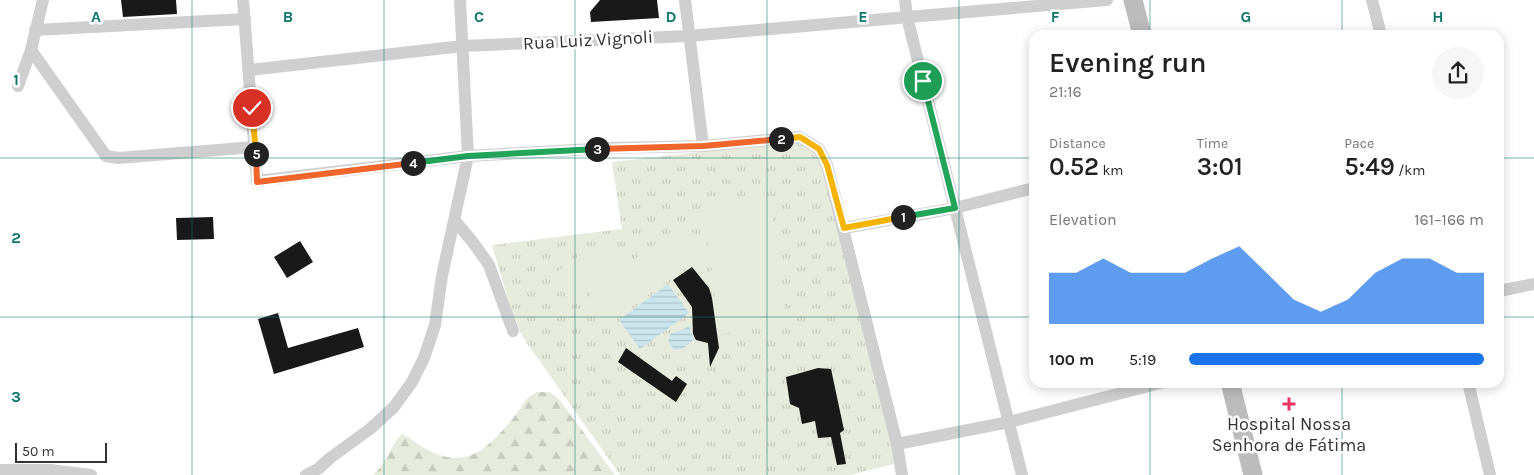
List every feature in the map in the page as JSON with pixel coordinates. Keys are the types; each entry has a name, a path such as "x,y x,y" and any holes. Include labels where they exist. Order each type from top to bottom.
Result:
{"street":[{"path":"18,86 30,50 42,0"},
{"path":"243,0 257,182 468,156 610,148 703,146 800,137 819,149 827,165 844,228 897,444 900,475"},
{"path":"306,475 318,469 370,429 394,407 412,382 424,358 435,325 442,276 468,156 460,0"},
{"path":"685,0 703,146"},
{"path":"905,0 907,17 1022,475"},
{"name":"Rua Luiz Vignoli","path":"249,70 463,46 688,36 1107,0"},
{"path":"1133,0 1141,30"},
{"path":"1372,0 1380,30"},
{"path":"35,30 245,19"},
{"path":"30,50 106,156 118,158 255,147"},
{"path":"844,228 955,208 1029,189"},
{"path":"455,221 489,265 513,331"},
{"path":"1504,291 1534,284"},
{"path":"897,444 1009,422 1141,388"},
{"path":"1231,388 1253,475"},
{"path":"1469,388 1490,475"},
{"path":"0,470 50,470 90,475"}],"green space":[{"path":"796,141 816,153 824,169 898,463 850,475 620,475 522,336 510,306 492,245 622,229 612,162"},
{"path":"770,197 787,325 720,334 703,206"},
{"path":"686,222 707,253 609,322 588,292 572,303 552,275 609,235 629,263"},
{"path":"537,392 549,392 559,399 615,475 373,475 402,434 428,450 445,457 458,458 469,456 479,451 497,436 526,400"}],"water":[{"path":"668,284 689,313 640,349 619,320"},
{"path":"690,327 693,340 684,348 673,349 668,340 671,333"}],"building":[{"path":"121,0 176,0 177,14 123,17"},
{"path":"600,0 657,0 659,18 591,22 590,12"},
{"path":"213,217 214,239 177,240 176,218"},
{"path":"300,241 313,262 287,278 274,257"},
{"path":"692,267 709,288 712,298 719,348 710,367 708,343 696,340 693,334 692,307 673,280"},
{"path":"278,313 288,348 358,328 364,347 274,374 258,319"},
{"path":"626,348 672,381 676,376 687,384 676,402 618,362"},
{"path":"818,368 831,369 844,430 840,433 846,464 837,465 831,437 818,438 815,421 802,424 799,408 790,404 786,377"}],"place":[{"name":"Hospital Nossa Senhora de Fátima","path":"1289,404"}],"route":[{"path":"252,108 257,182 468,156 610,148 703,146 800,137 819,149 827,165 844,228 955,208 923,81"}]}
